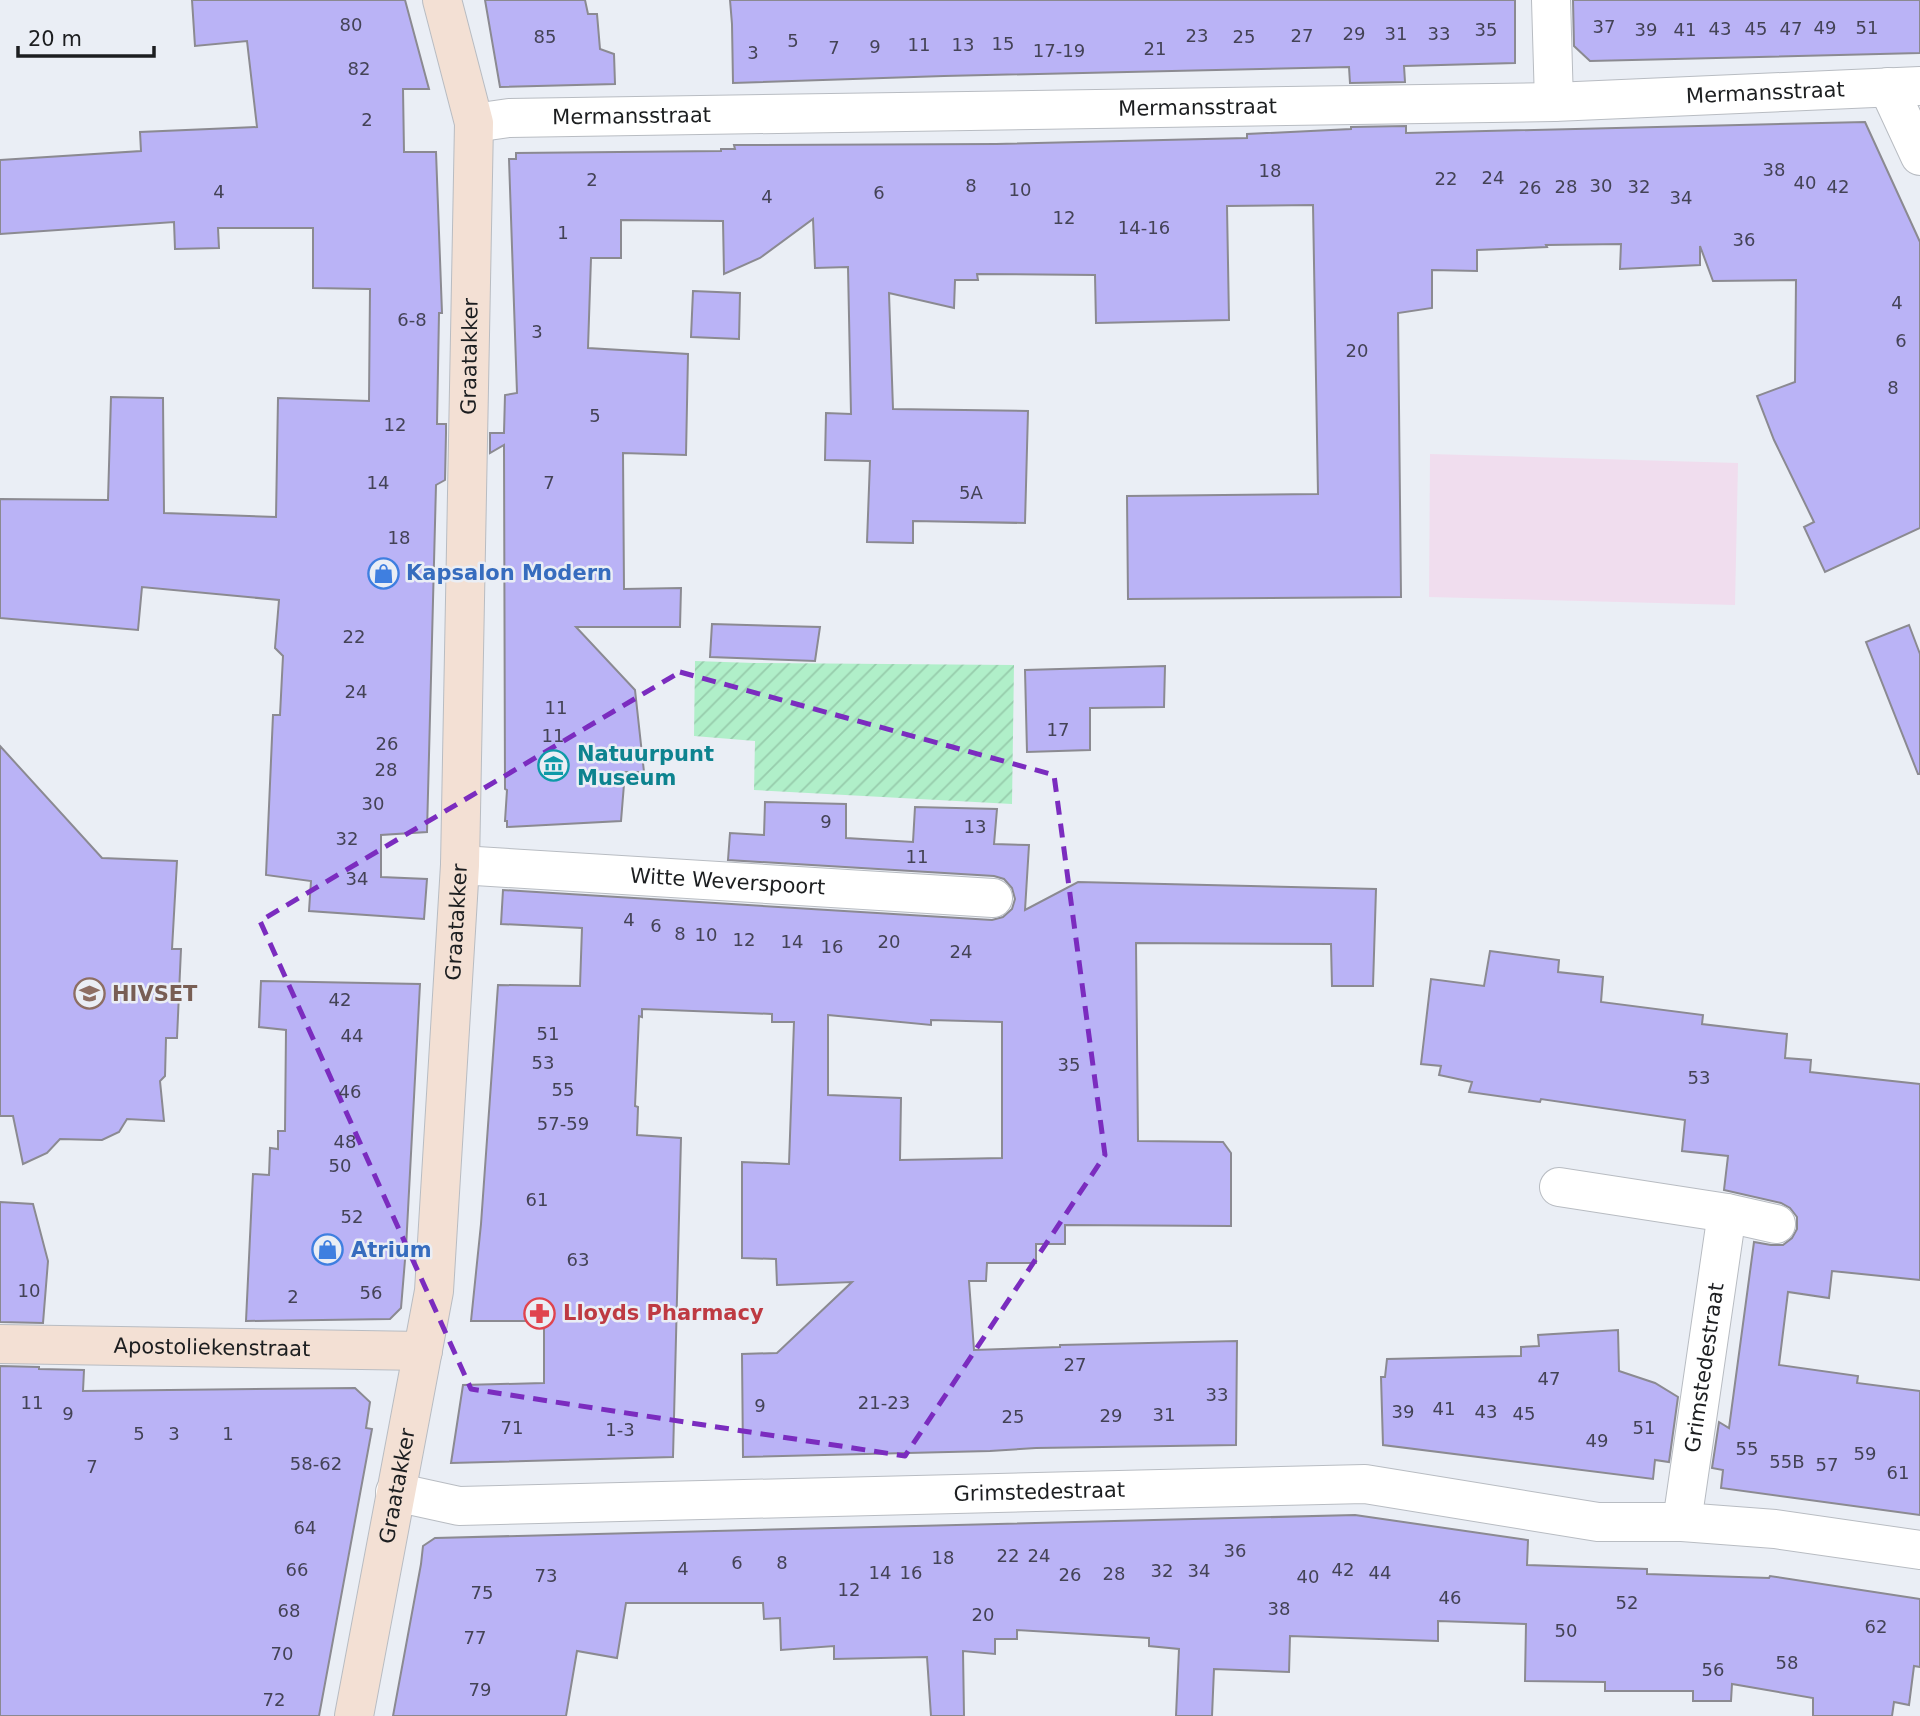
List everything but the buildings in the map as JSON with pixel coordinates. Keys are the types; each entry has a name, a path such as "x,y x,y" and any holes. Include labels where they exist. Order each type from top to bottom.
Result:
{"street":[{"name":"Graatakker","path":"354,1716 434,1291 460,864 474,123 442,0"},
{"path":"1551,0 1554,102"},
{"name":"Mermansstraat","path":"474,123 509,118 1554,102 1904,87"},
{"path":"1904,87 1920,156"},
{"name":"Witte Weverspoort","path":"460,864 993,898"},
{"path":"1559,1187 1727,1213 1776,1224"},
{"name":"Grimstedestraat","path":"1682,1522 1727,1213"},
{"name":"Apostoliekenstraat","path":"0,1343 423,1351"},
{"name":"Grimstedestraat","path":"395,1492 459,1506 1365,1484 1598,1522 1682,1522 1775,1529 1920,1550"}],"highlighted area":[{"path":"680,672 1054,775 1105,1155 905,1456 471,1389 260,921"}],"shaded area":[{"path":"1430,454 1738,463 1735,605 1429,597"}],"green space":[{"path":"695,661 1014,665 1012,804 754,790 755,741 694,736"}],"place":[{"name":"Kapsalon Modern","path":"383,573"},
{"name":"Natuurpunt Museum","path":"554,766"},
{"name":"HIVSET","path":"89,994"},
{"name":"Atrium","path":"328,1250"},
{"name":"Lloyds Pharmacy","path":"540,1313"}]}
